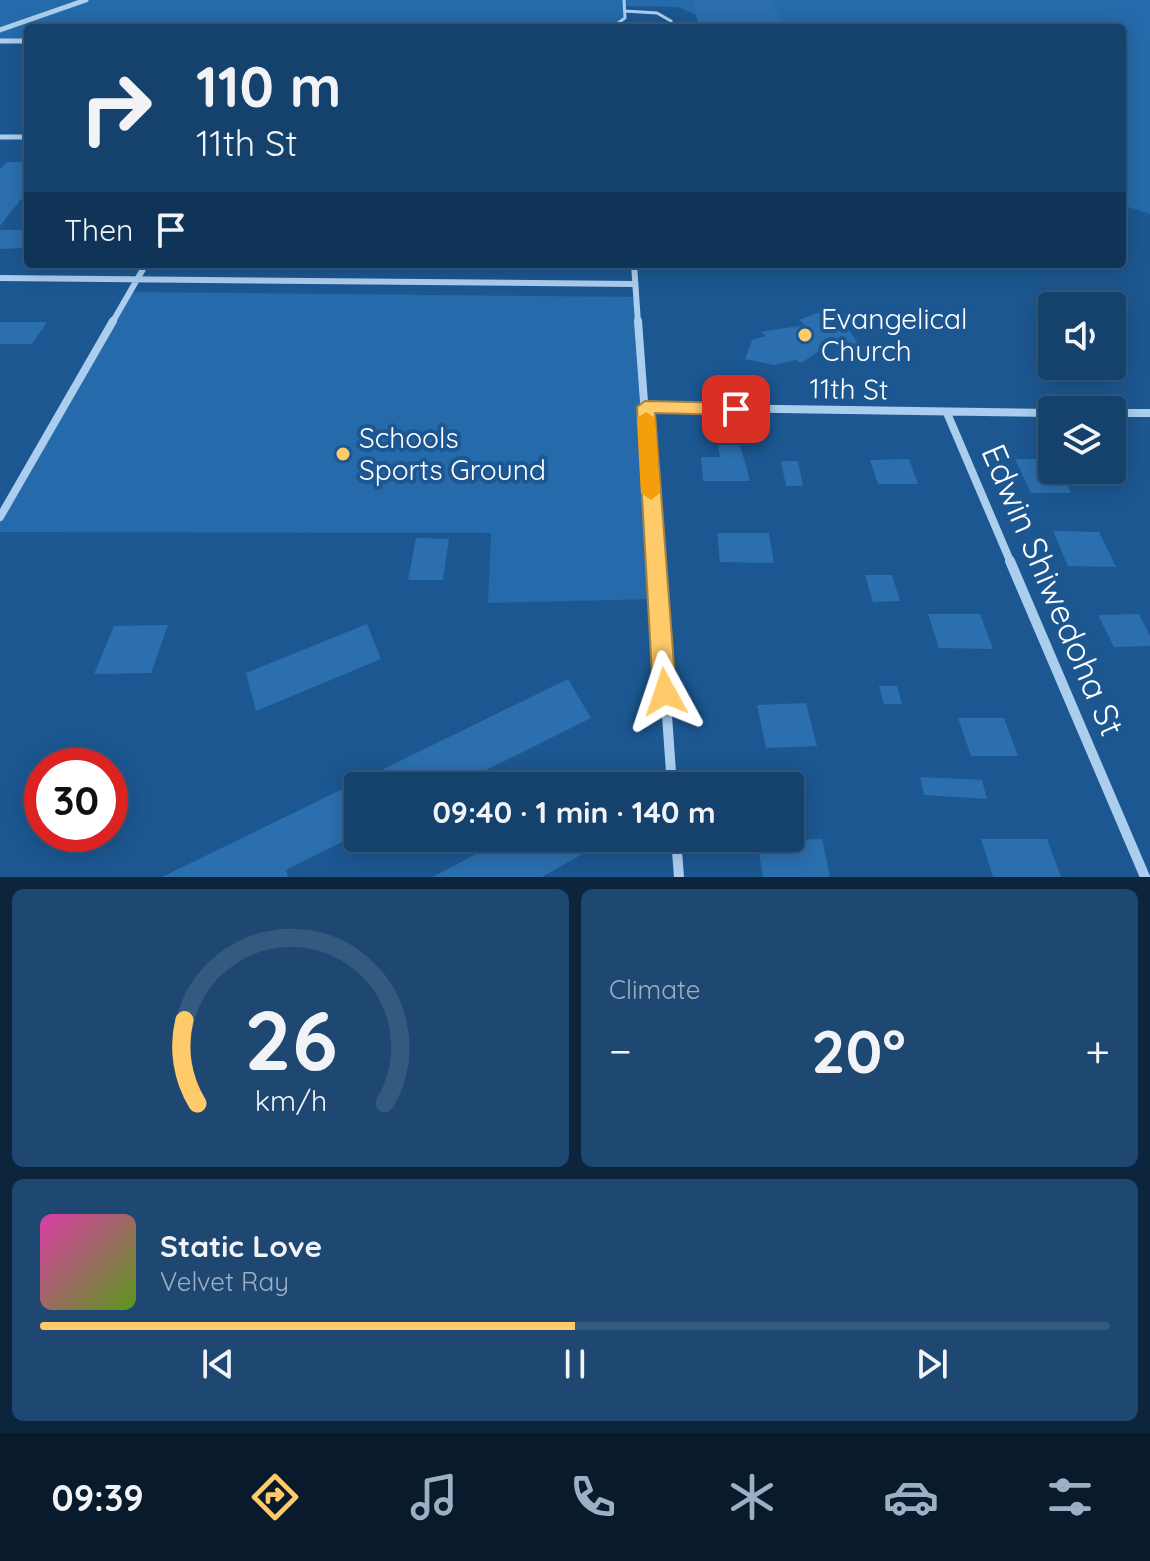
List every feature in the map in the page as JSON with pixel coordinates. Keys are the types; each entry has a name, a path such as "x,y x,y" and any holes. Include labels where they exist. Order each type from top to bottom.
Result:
{"street":[{"path":"0,30 86,0"},
{"path":"0,41 24,41"},
{"path":"0,137 24,137"},
{"path":"0,517 5,501 144,268"},
{"path":"634,268 671,772"},
{"path":"0,278 635,284"},
{"name":"11th St","path":"645,407 1038,413"},
{"name":"Edwin Shiwedoha St","path":"947,413 1145,877"},
{"path":"1126,413 1150,413"},
{"path":"677,852 679,877"}],"lane":[{"path":"617,24 625,18 624,0"},
{"path":"625,11 664,16 669,24"}],"shaded area":[{"path":"0,0 1150,0 1150,214 1126,206 1126,24 699,24 696,15 678,7 626,6 625,18 617,24 24,24 24,42 0,42"},
{"name":"Schools Sports Ground","path":"130,292 636,297 657,599 488,603 491,533 0,532 0,517"}],"building":[{"path":"692,0 771,0 782,22 734,22 698,24"},
{"path":"7,162 24,162 24,198 0,226 0,169"},
{"path":"0,230 24,230 24,248 0,249"},
{"name":"Evangelical Church","path":"820,312 828,323 835,320 848,329 873,364 840,345 835,347 830,344 801,363 796,360 774,365 745,359 752,340 766,336 761,332 805,325 799,320"},
{"path":"0,322 47,322 32,344 0,344"},
{"path":"718,445 740,445 750,481 703,481 701,457 720,457"},
{"path":"909,459 918,484 878,484 870,460"},
{"path":"1015,459 1038,459 1038,484 1066,484 1071,493 1031,493"},
{"path":"781,461 798,461 803,486 786,486"},
{"path":"1053,531 1099,532 1116,567 1068,566"},
{"path":"717,533 769,533 774,563 720,562"},
{"path":"416,538 449,539 443,580 408,580"},
{"path":"865,575 892,575 900,601 873,602"},
{"path":"928,614 980,614 993,649 939,648"},
{"path":"1139,614 1150,636 1150,646 1114,647 1098,615"},
{"path":"367,624 381,659 256,711 246,673"},
{"path":"168,625 151,673 94,674 114,626"},
{"path":"568,679 591,718 482,772 377,772"},
{"path":"879,686 897,686 902,704 884,704"},
{"path":"806,703 817,746 766,748 757,705"},
{"path":"958,718 1004,718 1018,756 971,756"},
{"path":"920,777 982,780 987,799 924,795"},
{"path":"344,788 344,841 286,870 288,877 162,877"},
{"path":"822,839 830,877 763,877 759,852 804,852 804,840"},
{"path":"981,839 1047,839 1061,877 993,877"},
{"path":"479,852 586,852 542,877 433,877"}],"slow traffic":[{"path":"646,418 651,493"}],"place":[{"name":"Evangelical Church","path":"805,335"},
{"name":"Schools Sports Ground","path":"343,454"}],"route":[{"path":"665,692 645,407 736,409"}]}
